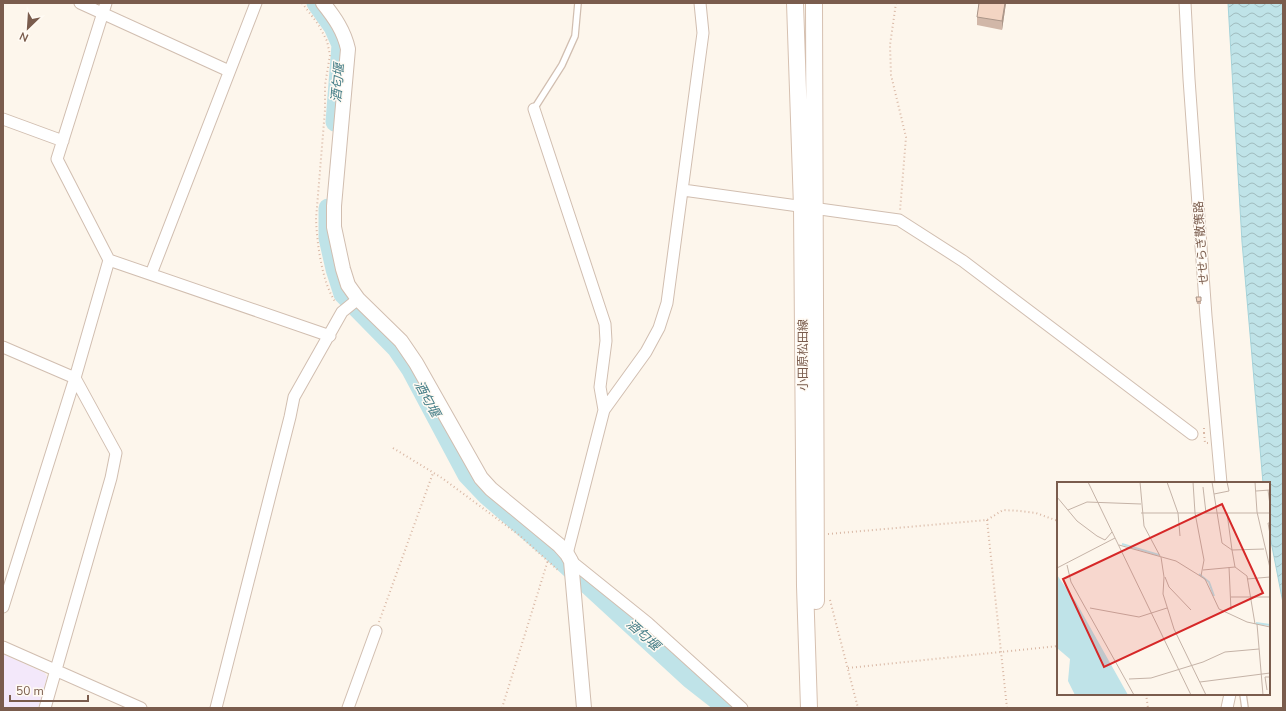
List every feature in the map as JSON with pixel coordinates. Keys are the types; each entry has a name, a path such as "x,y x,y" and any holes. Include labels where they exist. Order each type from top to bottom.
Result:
{"main road":[{"name":"小田原松田線","path":"795,3 808,208 816,535 816,597 810,708"},
{"name":"小田原松田線","path":"810,708 805,586 808,208 814,3"}],"street":[{"path":"80,3 105,8 229,71"},
{"path":"151,274 256,3"},
{"path":"323,3 340,27 348,49 334,206 334,227 348,285 358,299 401,342 416,363 481,478 491,489 559,545 569,558 648,623 742,708"},
{"path":"584,708 574,587 569,558 604,410 646,352 659,328 667,303 703,33 700,3"},
{"name":"せせらぎ散策路","path":"1185,3 1206,316 1221,482"},
{"path":"3,607 75,378 109,260 56,159 105,8"},
{"path":"534,109 605,324 606,341 600,387 604,410"},
{"path":"3,119 63,141"},
{"path":"683,190 899,220 963,261 1192,434"},
{"path":"109,260 330,336"},
{"path":"216,708 294,397 330,336 342,312 358,299"},
{"path":"3,347 75,378 116,453 111,478 45,708"},
{"path":"348,708 376,632"},
{"path":"3,647 56,670 130,706 141,708"},
{"path":"1226,708 1230,695"}],"lane":[{"path":"534,109 562,65 574,36 578,3"},
{"path":"1243,695 1245,708"}],"path":[{"path":"302,3 318,24 327,41 330,55 325,85 325,110 316,219 317,236 326,280 333,299 342,312"},
{"path":"896,3 890,45 892,75 906,137 899,220"},
{"path":"394,448 433,473 519,535 548,560 574,587"},
{"path":"376,632 433,473"},
{"path":"816,535 987,520 1003,510 1036,513 1057,521"},
{"path":"987,520 1007,708"},
{"path":"502,708 548,560"},
{"path":"816,597 830,599 858,708"},
{"path":"848,668 1057,646"},
{"path":"1146,695 1148,708"}],"shaded area":[{"path":"3,654 45,673 47,677 38,708 3,708"}],"water":[{"path":"1228,3 1283,3 1283,603 1270,536 1270,482 1263,482 1242,242"}],"building":[{"path":"979,3 1005,3 1002,21 977,17"},
{"path":"1196,297 1201,297 1201,301 1197,302"}],"waterway":[{"name":"酒匂堰","path":"316,3 333,27 341,45 335,122"},
{"name":"酒匂堰","path":"328,208 328,238 335,269 343,294 396,348 411,370 467,475 486,495 552,552 690,679 727,708"}]}
